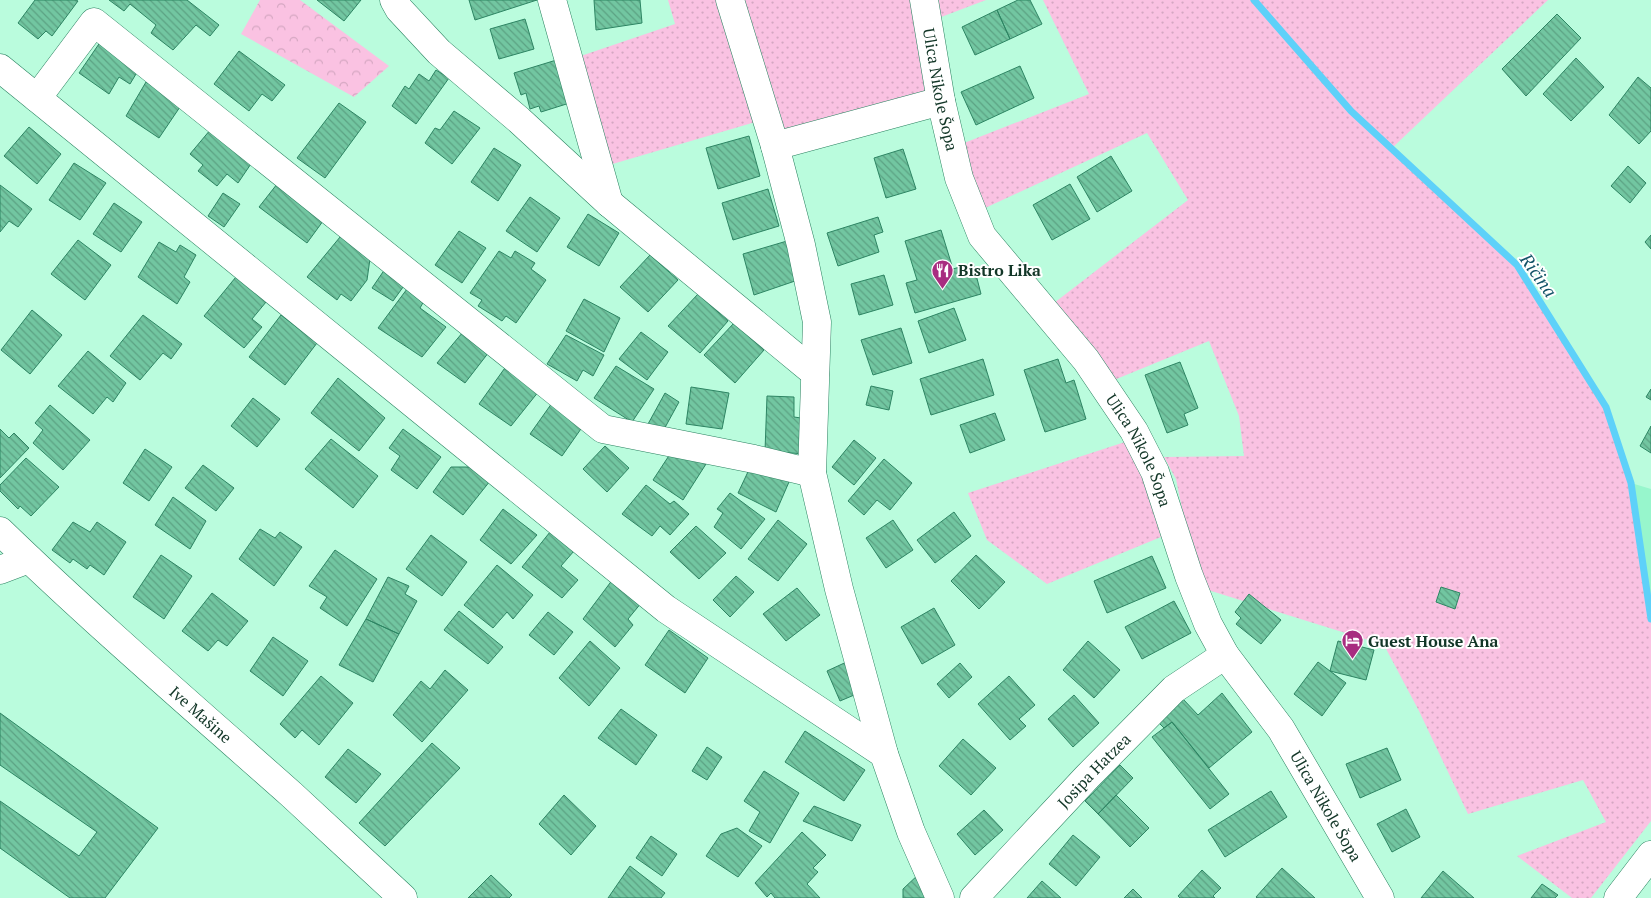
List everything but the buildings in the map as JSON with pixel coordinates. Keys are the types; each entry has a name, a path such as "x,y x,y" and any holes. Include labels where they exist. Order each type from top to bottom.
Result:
{"street":[{"path":"394,0 399,9 439,52 519,120 608,204 815,374"},
{"path":"552,0 608,204"},
{"path":"730,0 775,146 801,245 817,322 812,473 839,589 884,754 911,832 940,898"},
{"name":"Ulica Nikole Šopa","path":"924,0 941,100 959,178 982,236 1086,360 1134,431 1155,472 1189,576 1208,624 1225,654 1281,729 1380,898"},
{"path":"37,98 94,22 602,429 754,459 812,473"},
{"path":"0,68 666,609 884,754"},
{"path":"775,146 941,100"},
{"name":"Ive Mašine","path":"0,531 403,898"},
{"path":"0,570 29,559"},
{"name":"Josipa Hatzea","path":"974,898 1086,777 1174,689 1225,654"},
{"path":"1618,898 1651,855"}],"shaded area":[{"path":"1631,483 1651,489 1651,619"}],"green space":[{"path":"260,0 300,0 389,66 354,97 241,34"},
{"path":"668,0 986,0 928,22 941,101 775,146 766,119 599,168 569,60 675,24"},
{"path":"1043,0 1548,0 1391,149 1517,265 1606,407 1631,483 1651,619 1651,821 1591,898 1572,898 1517,856 1606,822 1583,780 1468,814 1419,711 1384,645 1208,590 1187,533 1176,479 1164,457 1244,456 1239,416 1209,341 1114,380 1054,303 1188,200 1147,133 983,209 959,145 1089,94"},
{"path":"1125,442 1147,488 1161,537 1047,584 987,540 968,493"}],"waterway":[{"name":"Ričina","path":"1254,0 1351,111 1517,265 1606,407 1631,483 1651,619"}],"place":[{"name":"Bistro Lika","path":"942,289"},
{"name":"Guest House Ana","path":"1352,660"}]}
